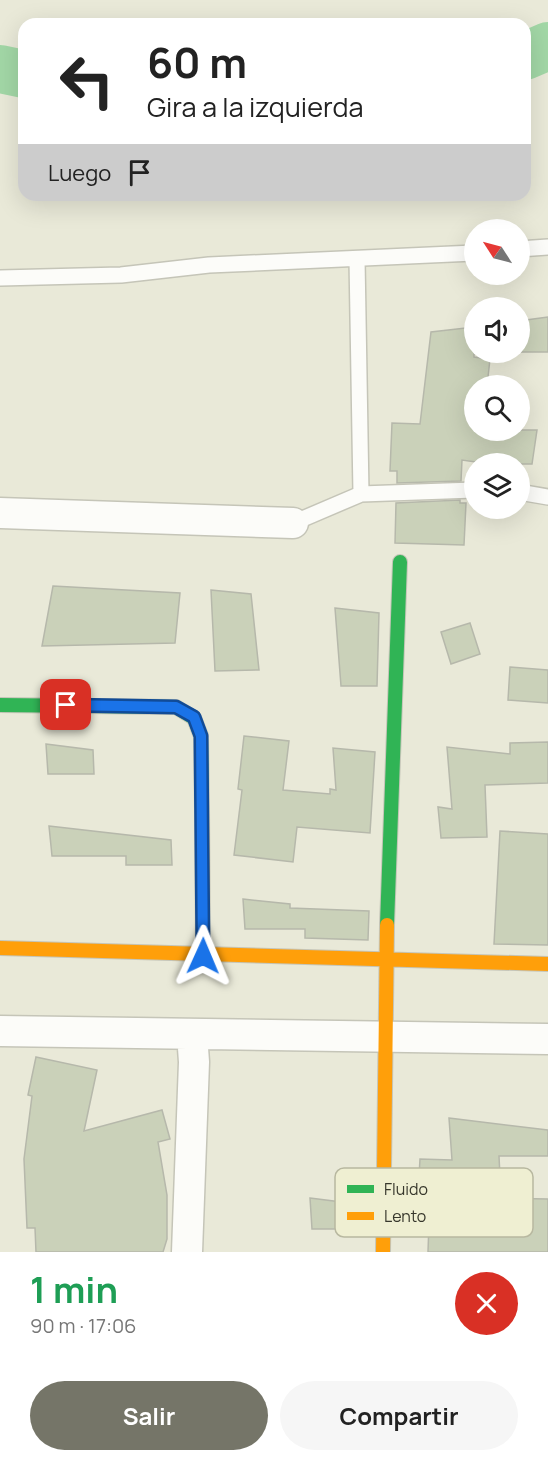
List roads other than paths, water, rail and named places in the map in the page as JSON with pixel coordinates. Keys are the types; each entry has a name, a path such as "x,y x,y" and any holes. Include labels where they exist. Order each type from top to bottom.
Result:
{"street":[{"path":"0,513 293,523"},
{"path":"384,1168 386,960 400,562"},
{"path":"0,705 176,707 194,717 201,736 203,956"},
{"path":"0,948 203,956 548,964"},
{"path":"0,1031 548,1039"},
{"path":"187,1252 194,1062 192,1034"},
{"path":"383,1237 383,1252"}],"lane":[{"path":"530,248 548,247"},
{"path":"0,278 121,275 209,265 464,254"},
{"path":"357,259 361,494"},
{"path":"293,523 361,494 464,490"},
{"path":"530,494 548,497"}],"waterway":[{"path":"531,53 548,46"},
{"path":"0,69 18,73"}]}
